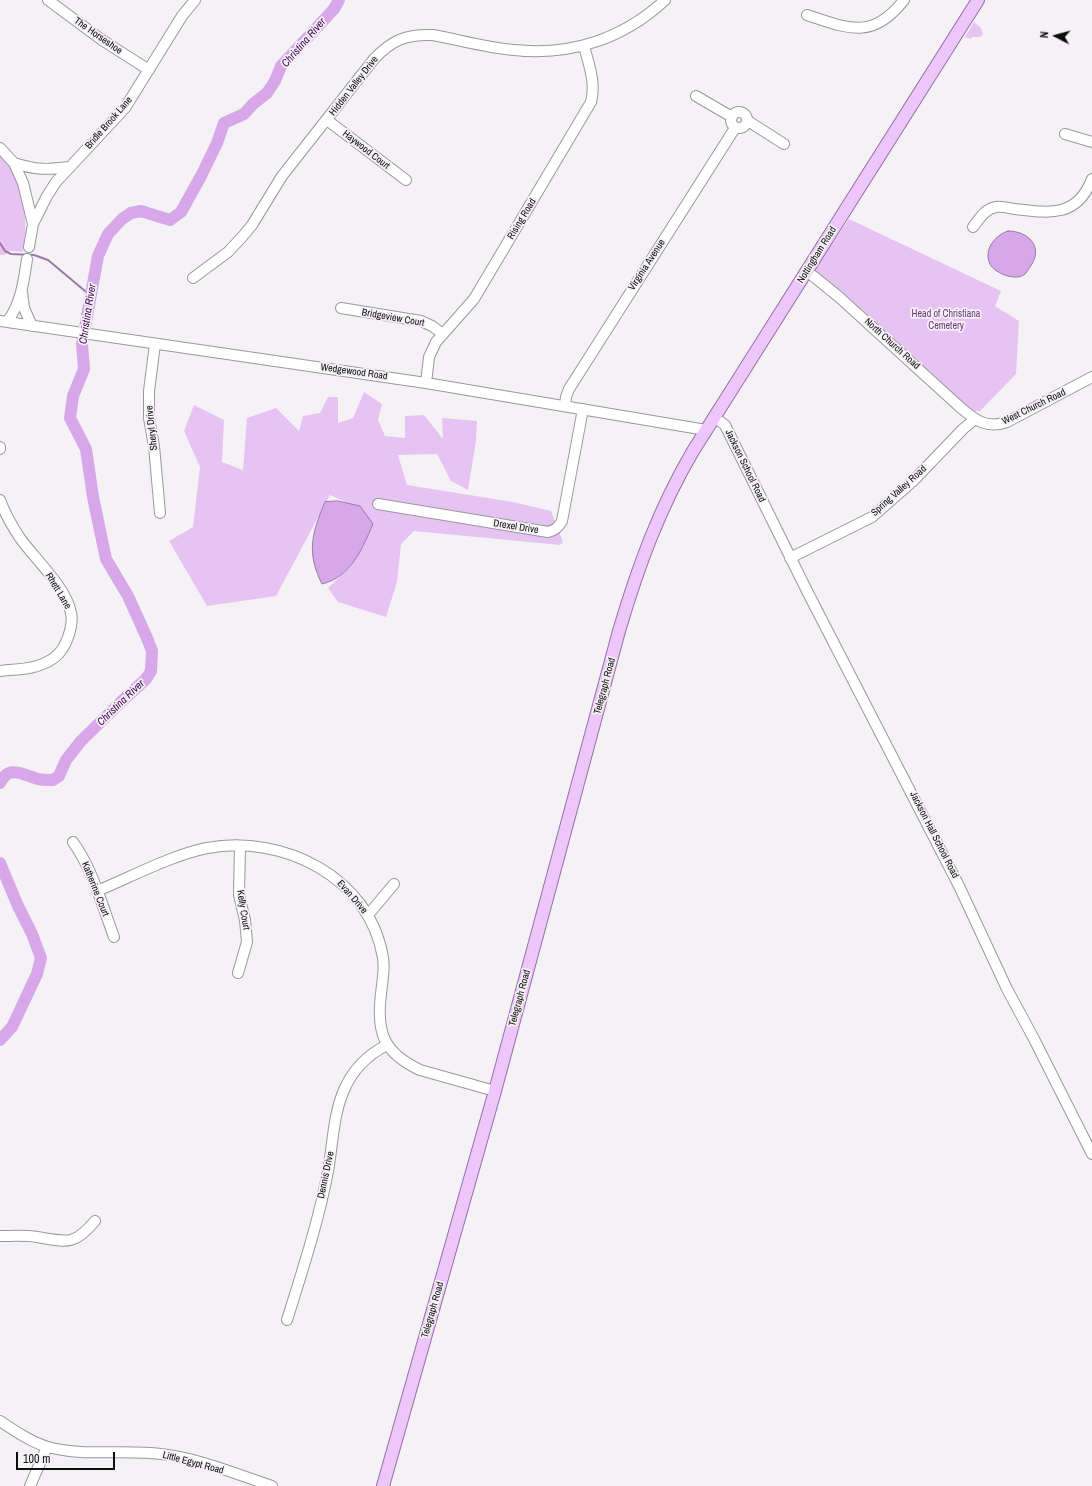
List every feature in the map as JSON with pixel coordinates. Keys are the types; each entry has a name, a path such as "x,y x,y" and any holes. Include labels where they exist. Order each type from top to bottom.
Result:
{"main road":[{"name":"Nottingham Road","path":"660,512 683,468 714,417 975,1"},
{"name":"Telegraph Road","path":"383,1486 495,1091 619,632 639,568 660,512"}],"street":[{"name":"The Horseshoe","path":"48,0 102,40 149,70"},
{"name":"Bridle Brook Lane","path":"33,224 47,196 69,167 125,108 182,16 195,0"},
{"name":"Hidden Valley Drive","path":"193,278 228,252 242,237 252,224 282,176 374,59 395,41 407,36 421,34 499,48 528,51 560,50 584,46 606,39 625,30 665,0"},
{"path":"807,15 843,27 866,27 884,20 904,0"},
{"name":"Rising Road","path":"426,383 429,357 432,350 443,334 474,298 587,110 592,95 593,85 584,46"},
{"path":"696,96 732,117"},
{"path":"735,128 732,124 732,117 735,113 741,112 746,115 748,120 784,144"},
{"name":"Haywood Court","path":"327,120 406,180"},
{"name":"Virginia Avenue","path":"565,406 569,389 735,128 744,128 748,120"},
{"path":"1065,134 1092,142"},
{"path":"0,148 14,163 23,183 33,224 29,247"},
{"path":"14,163 50,170 69,167"},
{"path":"973,227 985,212 997,207 1048,212 1061,211 1070,208 1085,194 1092,179"},
{"path":"4,321 12,316 22,291 27,259"},
{"name":"North Church Road","path":"807,271 839,297 975,419"},
{"path":"22,291 24,308 32,326"},
{"name":"Bridgeview Court","path":"341,308 421,320 443,334"},
{"name":"Wedgewood Road","path":"4,321 426,383 706,430"},
{"name":"Sheryl Drive","path":"155,344 150,378 149,418 154,446 160,513"},
{"name":"West Church Road","path":"975,419 988,425 998,425 1007,422 1092,377"},
{"name":"Drexel Drive","path":"378,504 548,532 553,531 562,521 583,409"},
{"name":"Jackson School Road","path":"714,417 725,425 771,519"},
{"name":"Spring Valley Road","path":"790,558 872,517 913,481 975,419"},
{"name":"Rhett Lane","path":"0,500 3,517 53,578 70,607 72,618 69,633 64,646 53,659 44,664 31,668 0,671"},
{"name":"Jackson Hall School Road","path":"771,519 959,886 1006,989 1034,1039 1092,1154"},
{"name":"Katherine Court","path":"73,842 80,852 97,891 114,937"},
{"name":"Evan Drive","path":"97,891 181,855 219,846 240,846 279,851 305,859 315,864 345,886 368,915 375,929 383,959 379,1008 381,1033 387,1045 397,1056 409,1065 420,1070 495,1091"},
{"name":"Kelly Court","path":"238,973 244,955 247,936 239,895 240,846"},
{"path":"368,915 394,884"},
{"name":"Dennis Drive","path":"287,1320 312,1236 328,1171 336,1116 343,1092 348,1081 362,1062 373,1052 387,1045"},
{"path":"0,1236 37,1237 54,1241 70,1241 85,1233 95,1221"},
{"name":"Little Egypt Road","path":"0,1421 28,1439 47,1447 71,1451 169,1455 272,1486"},
{"path":"30,1486 47,1447"}],"green space":[{"path":"974,22 981,28 983,34 980,37 972,37 971,39 965,37"},
{"path":"0,154 10,164 20,188 23,199 25,220 23,252 9,251 5,255 0,255"},
{"name":"Head of Christiana Cemetery","path":"849,219 1001,291 995,306 1019,321 1016,374 980,411 972,411 815,270"},
{"path":"364,392 382,404 378,420 385,436 405,438 405,416 424,415 443,439 442,418 477,421 476,441 468,490 451,481 437,454 398,455 407,485 513,502 551,511 563,542 560,545 414,531 401,544 397,582 386,617 338,602 328,588 351,566 363,510 330,495 276,596 207,606 169,541 193,527 200,467 184,431 194,405 224,420 222,462 243,470 247,418 276,408 299,431 303,416 320,413 328,397 338,397 338,423 353,418"}],"shaded area":[{"path":"1008,231 1021,233 1027,236 1034,245 1036,251 1032,264 1026,273 1021,276 1011,277 1000,273 992,267 988,259 989,248 999,236"},
{"path":"338,501 360,506 373,524 360,552 348,569 341,575 322,584 317,573 312,552 314,533 325,502"}],"waterway":[{"name":"Christina River","path":"0,783 4,777 12,772 22,773 44,780 53,780 59,776 66,760 81,741 146,679 151,671 152,651 147,638 128,596 106,559 93,497 86,449 70,418 73,396 84,369 82,344 98,256 108,234 122,219 131,213 141,211 170,220 181,212 217,143 224,123 244,114 253,104 267,93 275,81 281,66 334,9 339,0"},
{"path":"0,243 5,251 11,254 34,255 48,260 91,296"},
{"name":"Christina River","path":"0,863 18,906 32,934 41,958 37,974 12,1027 0,1040"}]}
